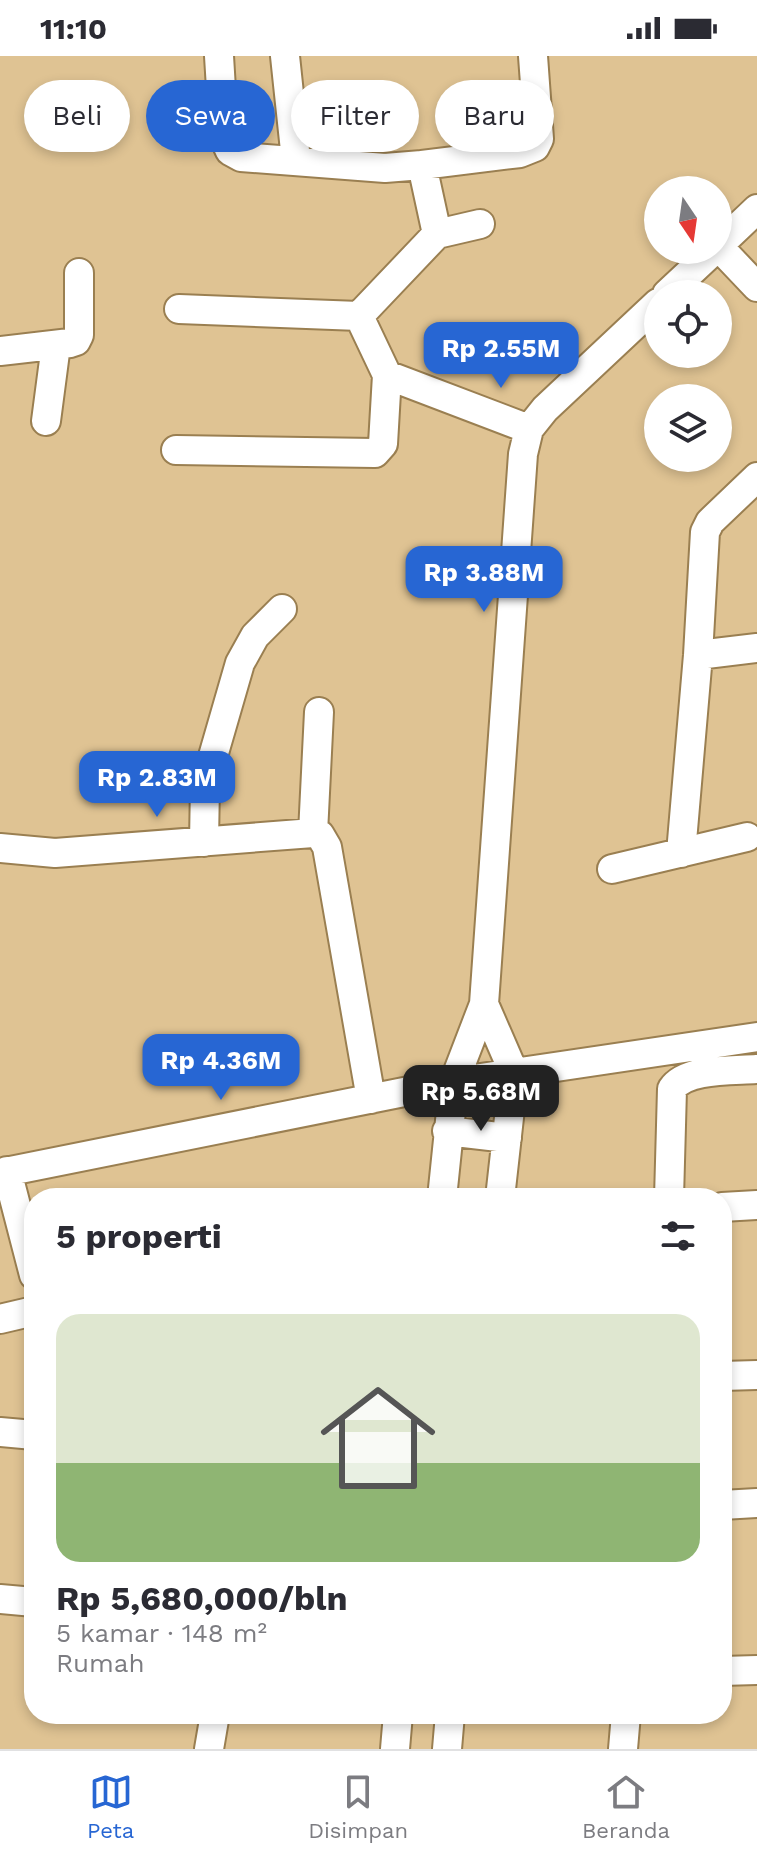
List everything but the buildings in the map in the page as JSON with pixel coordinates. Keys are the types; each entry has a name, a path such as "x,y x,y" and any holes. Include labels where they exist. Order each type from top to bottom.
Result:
{"street":[{"path":"219,56 224,138 230,151 241,157 385,168 520,153 535,147 539,139 533,56"},
{"path":"285,56 296,160"},
{"path":"422,165 437,234"},
{"path":"732,233 757,209"},
{"path":"179,309 359,316 437,234 480,224"},
{"path":"732,253 757,268"},
{"path":"732,259 757,287"},
{"path":"682,280 699,264"},
{"path":"0,351 76,341 79,335 79,273"},
{"path":"176,450 375,453 383,444 387,375 359,316"},
{"path":"443,1188 454,1082 484,1004 523,454 529,429 545,409 644,316"},
{"path":"46,421 56,345"},
{"path":"387,375 529,429"},
{"path":"681,853 705,532 710,522 751,487"},
{"path":"204,842 205,784 240,663 255,636 282,609"},
{"path":"698,655 757,648"},
{"path":"313,833 319,712"},
{"path":"0,848 55,853 313,833 324,839 371,1099"},
{"path":"612,869 747,837"},
{"path":"484,1004 514,1073 501,1188"},
{"path":"24,1241 4,1172 454,1082 757,1037"},
{"path":"669,1188 672,1089 676,1083 689,1075 757,1069"},
{"path":"447,1131 507,1138"},
{"path":"732,1206 757,1205"},
{"path":"0,1319 24,1313"},
{"path":"732,1376 757,1375"},
{"path":"0,1432 24,1434"},
{"path":"732,1504 757,1503"},
{"path":"0,1599 24,1601"},
{"path":"732,1671 757,1670"},
{"path":"209,1749 213,1724"},
{"path":"395,1749 397,1724"},
{"path":"447,1749 449,1724"},
{"path":"623,1749 625,1724"}]}
